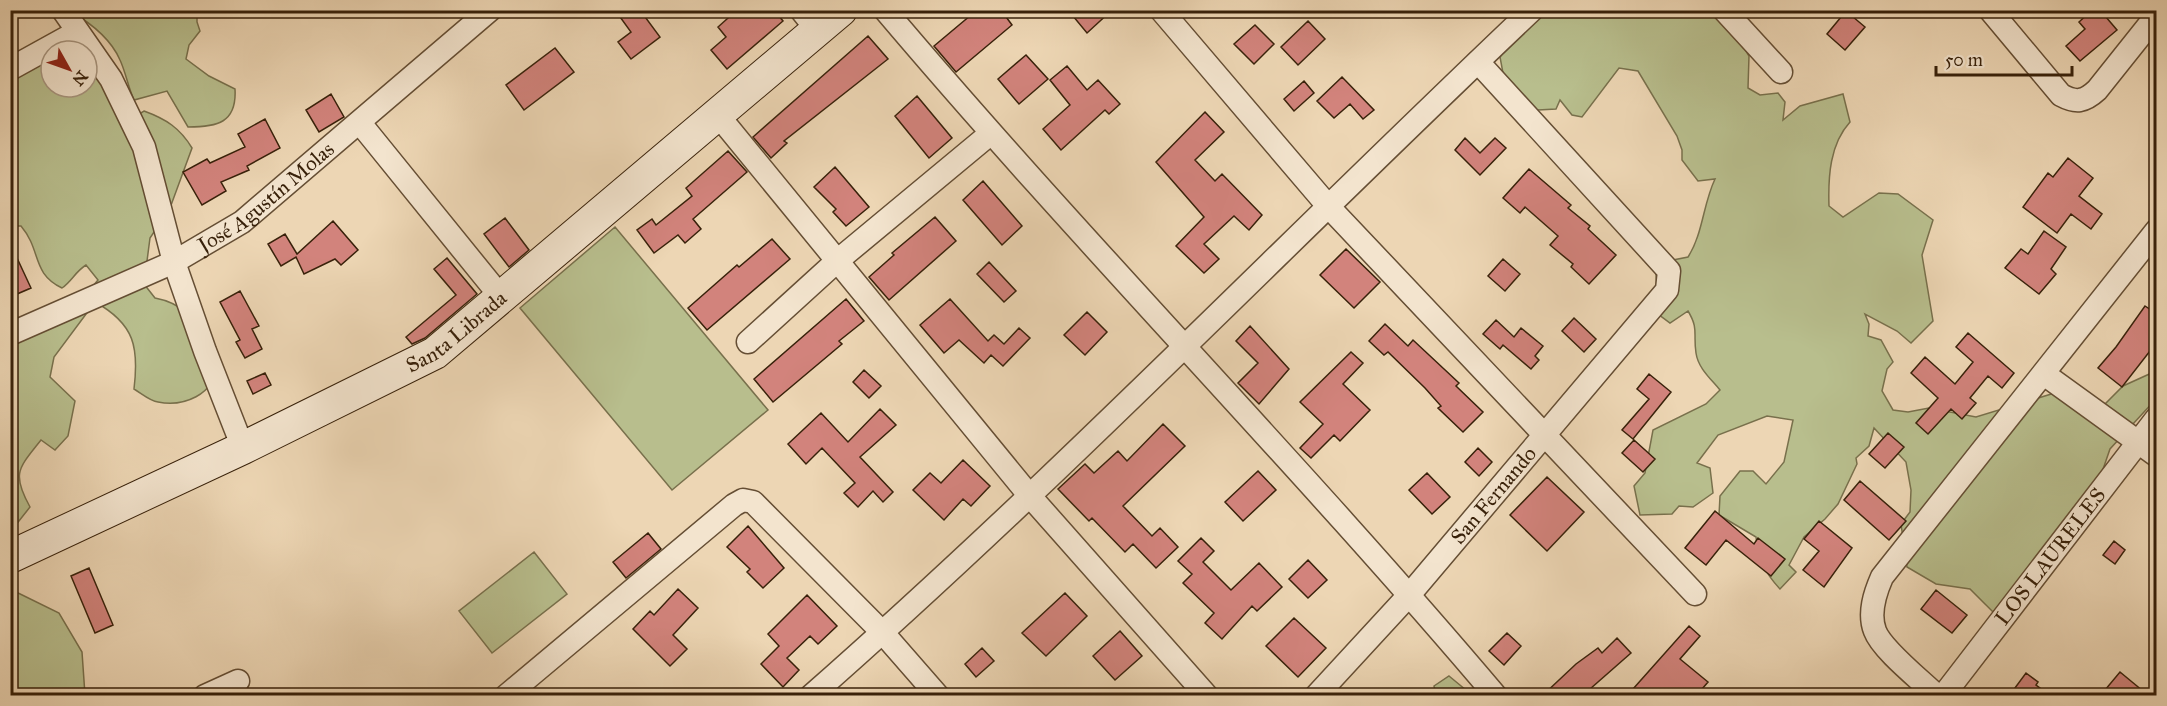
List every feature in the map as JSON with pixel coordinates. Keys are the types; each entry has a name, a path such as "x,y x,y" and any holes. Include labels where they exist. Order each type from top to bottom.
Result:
{"street":[{"path":"63,10 76,32 111,79 144,147 174,262 205,351 243,448"},
{"name":"José Agustín Molas","path":"10,334 174,262 242,222 490,10"},
{"name":"Santa Librada","path":"10,556 243,448 435,353 717,114 809,20 841,10"},
{"path":"885,10 990,134 1410,594 1496,696"},
{"path":"1161,10 1328,206 1695,594"},
{"path":"811,696 883,633 1029,495 1532,10"},
{"path":"1724,10 1781,72"},
{"path":"1990,10 2061,95 2074,101 2086,100 2097,90 2157,16"},
{"path":"10,69 76,32"},
{"name":"San Fernando","path":"1316,696 1410,594 1546,436 1667,290 1669,271 1478,62"},
{"path":"717,114 1029,495 1207,696"},
{"path":"360,123 501,297"},
{"path":"748,342 837,261 990,134"},
{"path":"1937,696 1899,661 1875,632 1873,598 1882,577 2157,231"},
{"path":"2044,374 2148,448"},
{"name":"LOS LAURELES","path":"1943,696 2148,448 2157,419"},
{"path":"506,696 734,505 743,500 753,502 883,633 938,696"},
{"path":"205,696 238,681"}],"green space":[{"path":"70,11 197,11 200,31 189,45 186,59 209,76 235,89 233,109 229,116 216,124 188,127 167,91 134,100 122,65 111,45 85,20"},
{"path":"1539,11 1708,11 1735,32 1749,56 1748,88 1760,95 1778,93 1785,102 1783,120 1800,106 1843,94 1850,122 1834,150 1829,183 1829,206 1843,217 1879,193 1898,194 1933,220 1922,255 1933,321 1911,343 1897,331 1865,314 1869,324 1868,336 1881,340 1893,362 1887,369 1882,391 1893,410 1908,412 1929,408 1976,417 2071,388 2101,408 2123,386 2156,371 2156,399 2110,449 2100,478 2044,555 1993,612 1970,589 1936,584 1907,567 1901,524 1910,512 1911,490 1906,462 1874,428 1869,446 1856,458 1857,464 1838,504 1804,537 1789,565 1796,572 1780,589 1763,565 1756,537 1719,515 1720,496 1740,471 1753,471 1766,484 1784,462 1793,420 1767,416 1718,435 1697,463 1710,468 1713,493 1693,507 1679,506 1672,514 1640,515 1634,486 1645,473 1653,430 1706,404 1720,390 1699,364 1695,346 1695,327 1688,311 1670,323 1658,314 1656,274 1668,261 1688,257 1697,239 1715,179 1698,181 1682,160 1682,150 1677,136 1638,71 1619,68 1582,117 1572,115 1560,100 1556,109 1519,111 1505,84 1500,57 1516,31"},
{"path":"39,49 39,99 99,99 99,55 104,61 119,105 128,117 131,119 144,111 159,117 172,125 192,148 170,208 150,238 144,284 155,298 181,308 194,320 204,335 216,366 210,385 196,397 177,403 149,399 134,389 136,361 131,338 126,328 119,319 95,302 54,357 50,377 75,401 68,436 55,450 41,440 27,458 19,478 30,507 11,531 11,340 29,330 52,307 77,305 98,280 86,265 62,288 45,276 28,235 21,226 16,226 11,238 11,62"},
{"path":"615,227 768,410 672,490 520,308"},
{"path":"534,552 567,594 492,653 459,611"},
{"path":"10,589 59,613 82,652 85,695 11,695"},
{"path":"1449,676 1472,695 1436,695 1434,686"}],"building":[{"path":"615,10 640,10 660,37 631,59 618,42 631,32"},
{"path":"737,10 774,10 783,21 727,69 711,50 726,37 718,27"},
{"path":"977,10 1001,10 1012,25 956,72 934,46"},
{"path":"1068,10 1112,10 1087,33"},
{"path":"2092,10 2100,10 2117,30 2080,61 2066,46 2085,29 2079,22"},
{"path":"1846,11 1865,27 1845,50 1827,34"},
{"path":"1308,21 1325,39 1298,65 1281,47"},
{"path":"1255,25 1274,44 1254,64 1234,44"},
{"path":"868,36 888,59 784,141 787,143 771,158 753,137"},
{"path":"555,48 574,72 524,110 506,85"},
{"path":"1026,55 1048,79 1019,104 998,79"},
{"path":"1067,66 1087,90 1098,80 1120,104 1109,114 1105,110 1061,150 1043,129 1070,105 1050,80"},
{"path":"1342,77 1374,110 1363,119 1350,104 1334,118 1317,101"},
{"path":"1304,81 1314,93 1294,111 1284,99"},
{"path":"331,94 344,117 319,132 306,110"},
{"path":"917,96 952,138 929,158 895,116"},
{"path":"1205,112 1224,132 1195,160 1215,181 1222,174 1262,215 1249,230 1234,216 1204,244 1219,259 1204,273 1176,246 1204,217 1156,162"},
{"path":"265,119 280,148 247,166 249,170 221,182 226,191 202,205 183,172 207,159 210,163 245,147 238,134"},
{"path":"1465,138 1480,153 1495,138 1506,148 1480,175 1455,150"},
{"path":"728,151 747,172 693,219 701,229 685,243 678,235 654,253 637,230 652,219 656,225 692,196 686,188"},
{"path":"2068,158 2093,178 2079,196 2102,214 2091,229 2071,214 2057,233 2023,207 2048,173 2053,177"},
{"path":"835,167 869,207 846,226 833,212 836,209 814,187"},
{"path":"1529,169 1571,205 1568,208 1590,226 1588,229 1616,255 1589,284 1571,267 1573,264 1550,245 1558,236 1525,207 1520,213 1503,198"},
{"path":"983,181 1022,226 1002,245 963,200"},
{"path":"935,217 956,241 889,300 869,277 894,255 892,253"},
{"path":"505,218 529,250 509,267 484,234"},
{"path":"333,221 358,250 341,265 335,259 304,274 296,257 281,266 268,244 285,234 297,254"},
{"path":"2044,231 2066,247 2051,269 2056,274 2039,294 2005,268 2021,249 2028,254"},
{"path":"772,239 790,259 707,330 688,308 737,265 739,267"},
{"path":"10,243 31,288 10,297"},
{"path":"1346,249 1380,282 1354,308 1320,275"},
{"path":"447,258 477,294 425,338 412,344 406,337 456,295 434,269"},
{"path":"1503,259 1520,274 1505,291 1488,276"},
{"path":"989,262 1016,291 1004,302 977,274"},
{"path":"240,291 259,326 252,329 262,349 245,358 236,342 240,340 220,302"},
{"path":"846,299 864,321 839,341 842,344 773,402 754,379"},
{"path":"950,299 988,341 994,335 1004,344 1019,328 1030,338 1003,366 991,355 984,363 959,340 944,353 920,325"},
{"path":"2145,306 2157,314 2157,342 2122,387 2098,368"},
{"path":"1087,312 1107,332 1085,355 1064,335"},
{"path":"1574,318 1596,339 1584,352 1562,331"},
{"path":"1496,320 1514,337 1521,328 1543,346 1535,356 1539,360 1531,369 1503,345 1500,349 1483,334"},
{"path":"1385,324 1408,346 1413,340 1459,383 1456,386 1483,412 1463,432 1438,408 1441,406 1425,388 1388,352 1384,355 1369,341"},
{"path":"1250,326 1289,369 1259,404 1238,383 1258,363 1236,341"},
{"path":"1968,333 2014,373 2002,388 1988,376 1970,398 1976,403 1962,419 1951,409 1928,434 1916,423 1938,398 1911,373 1925,357 1955,384 1973,362 1956,347"},
{"path":"1351,352 1363,363 1343,384 1370,410 1340,441 1334,435 1311,458 1300,448 1323,424 1300,402"},
{"path":"864,370 881,386 869,398 853,382"},
{"path":"265,373 271,385 253,394 247,381"},
{"path":"1649,374 1671,392 1633,439 1622,430 1649,399 1637,389"},
{"path":"880,409 896,425 860,457 893,492 883,502 873,491 858,507 844,493 855,483 822,448 806,464 788,444 821,413 848,442"},
{"path":"1163,424 1185,446 1123,506 1152,536 1160,528 1178,547 1156,568 1133,544 1125,552 1092,518 1089,521 1058,489 1085,464 1094,473 1118,451 1127,461"},
{"path":"1888,433 1904,447 1885,468 1869,454"},
{"path":"1634,440 1655,459 1643,472 1622,453"},
{"path":"1478,448 1492,462 1479,476 1465,462"},
{"path":"963,460 990,486 971,506 963,499 944,520 913,490 930,473 941,483"},
{"path":"1258,471 1276,490 1243,521 1225,502"},
{"path":"1427,473 1450,497 1432,514 1409,490"},
{"path":"1547,477 1584,512 1547,551 1510,515"},
{"path":"1860,481 1906,521 1889,540 1844,500"},
{"path":"1715,511 1754,544 1758,538 1785,559 1771,576 1726,540 1706,565 1685,548"},
{"path":"1819,521 1852,548 1824,587 1803,570 1819,551 1804,539"},
{"path":"748,526 784,568 763,588 747,572 750,569 727,547"},
{"path":"648,533 661,549 626,578 613,562"},
{"path":"1201,538 1214,551 1203,562 1231,590 1259,563 1282,587 1257,611 1252,606 1222,639 1205,623 1214,613 1183,583 1192,574 1178,561"},
{"path":"2114,541 2125,550 2115,564 2103,555"},
{"path":"1308,560 1327,580 1308,598 1289,579"},
{"path":"89,568 113,625 95,633 71,576"},
{"path":"678,589 698,608 673,635 687,649 670,666 633,629 650,611 654,615"},
{"path":"1936,590 1967,615 1952,633 1921,609"},
{"path":"1065,593 1087,616 1046,656 1022,633"},
{"path":"807,595 837,626 818,644 810,636 787,658 799,670 783,687 761,664 779,646 768,634"},
{"path":"1294,618 1326,648 1298,677 1266,646"},
{"path":"1689,626 1700,636 1680,659 1708,682 1696,696 1640,696 1633,689"},
{"path":"1120,631 1142,656 1115,680 1093,656"},
{"path":"1507,633 1521,646 1504,665 1489,651"},
{"path":"1617,638 1631,653 1582,696 1542,696 1576,664 1598,648 1602,653"},
{"path":"982,648 994,661 976,677 965,664"},
{"path":"2120,672 2149,696 2100,696"},
{"path":"2026,673 2038,682 2036,685 2051,696 2009,696"}]}
